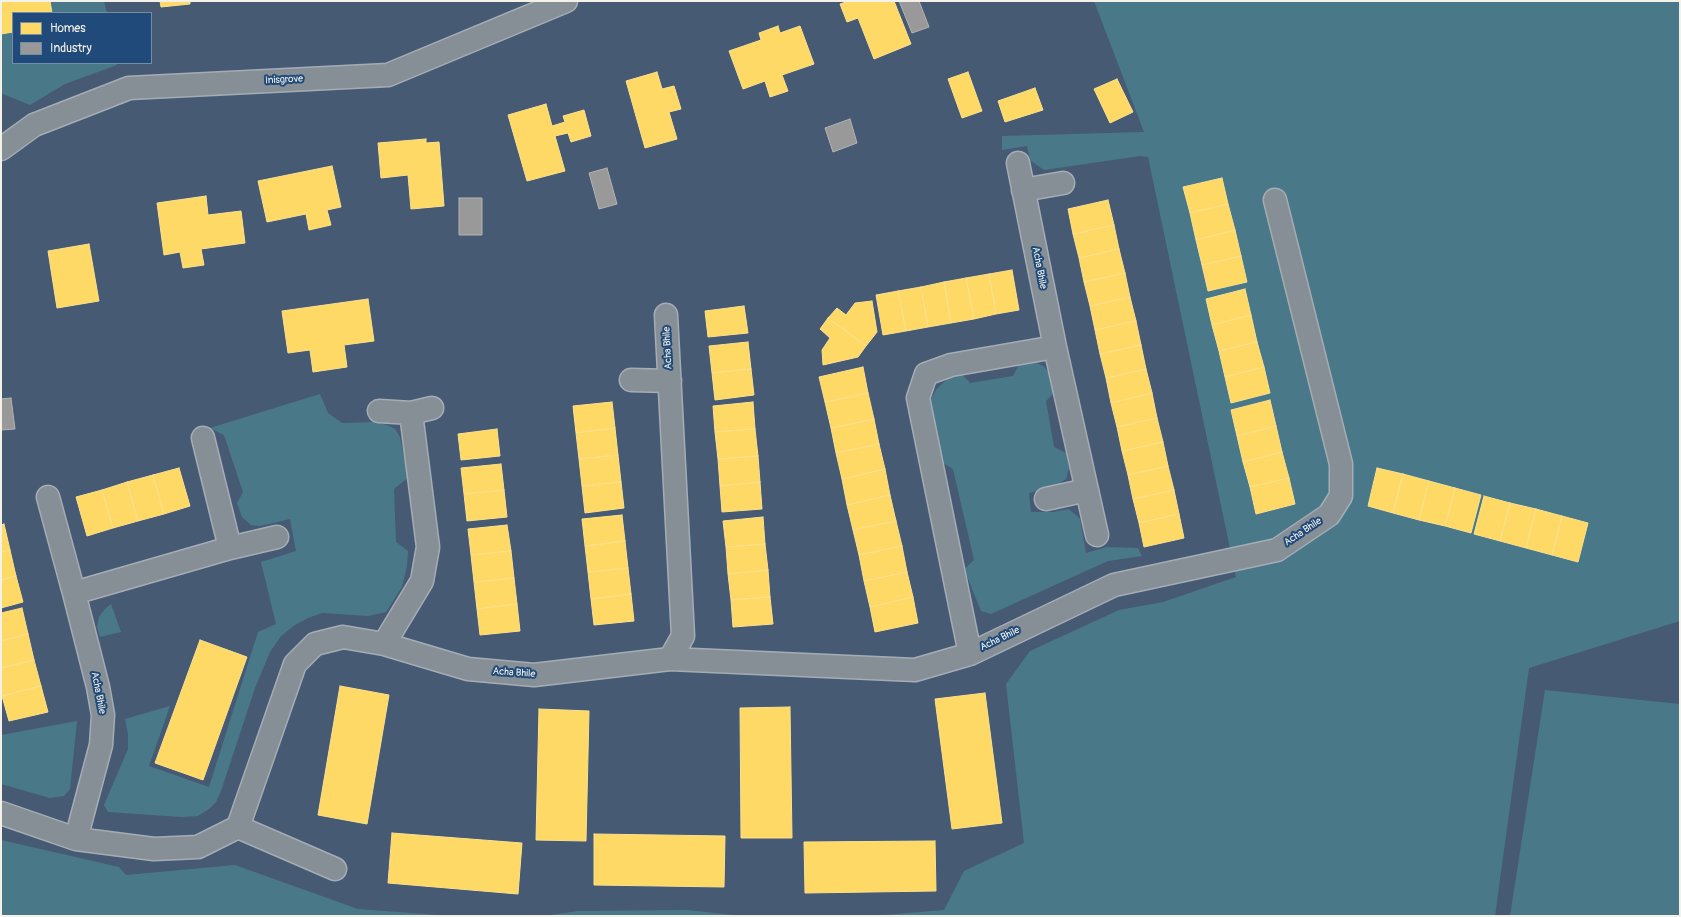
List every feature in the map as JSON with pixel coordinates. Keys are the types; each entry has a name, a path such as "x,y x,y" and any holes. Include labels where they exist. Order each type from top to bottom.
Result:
{"street":[{"name":"Inisgrove","path":"1,149 34,125 129,88 388,75 566,1"},
{"name":"Acha Bhile","path":"1018,164 1055,347 1097,535"},
{"path":"1023,190 1063,183"},
{"name":"Acha Bhile","path":"238,827 295,664 315,644 342,637 384,644 468,669 534,675 670,659 915,670 970,654 1114,585 1277,550 1329,515 1341,496 1341,464 1275,200"},
{"name":"Acha Bhile","path":"666,316 683,636 670,659"},
{"name":"Acha Bhile","path":"970,654 918,398 926,374 951,365 1055,347"},
{"name":"Acha Bhile","path":"631,380 670,380"},
{"path":"379,411 411,413 432,408"},
{"path":"384,644 422,581 428,546 411,413"},
{"path":"203,438 230,548"},
{"path":"1046,499 1087,490"},
{"name":"Acha Bhile","path":"48,497 98,687 103,715 101,745 76,839"},
{"path":"74,593 277,536"},
{"path":"1,813 76,839 154,849 198,846 238,827 335,869"}],"shaded area":[{"path":"1,1 104,1 107,12 12,12 12,64 117,65 65,84 30,105 3,94 1,96"},
{"path":"1094,1 1680,1 1680,621 1529,668 1495,916 871,916 944,910 964,871 1024,843 1006,684 1030,651 1119,610 1163,602 1236,577 1148,157 1140,156 1044,170 1030,160 1027,146 1002,150 1002,136 1144,132"},
{"path":"1034,362 1043,366 1053,376 1056,391 1046,401 1054,447 1066,453 1069,468 1066,479 1054,487 1029,493 1031,512 1053,512 1069,509 1080,519 1086,553 1107,547 1138,548 1142,556 1108,561 991,614 981,611 964,569 974,560 953,469 941,462 930,401 936,390 947,379 962,374 970,383 1013,376 1019,364"},
{"path":"320,394 328,413 342,423 375,422 395,429 400,437 408,478 394,489 396,542 408,551 407,566 402,587 386,612 368,616 322,613 295,625 281,636 270,652 255,688 221,791 216,802 209,809 198,816 181,817 108,812 104,805 128,749 128,734 125,719 170,706 149,766 209,787 258,632 276,624 261,562 296,551 290,519 260,526 251,525 242,517 237,503 243,492 224,435 210,428"},
{"path":"111,604 121,632 100,637 97,627 99,617"},
{"path":"1545,690 1680,704 1680,916 1510,916"},
{"path":"77,721 70,789 64,796 50,798 1,784 1,735"},
{"path":"1,840 119,867 126,875 235,865 358,909 452,916 1,916"},
{"path":"687,910 743,916 544,916 578,911"}],"building: Homes":[{"path":"1,1 50,1 52,12 12,12 12,32 1,34"},
{"path":"160,1 190,1 190,4 161,7"},
{"path":"849,1 894,1 911,44 874,59 858,18 847,22 840,4"},
{"path":"778,26 780,33 800,26 814,64 782,75 788,91 770,97 765,81 743,89 729,51 761,40 759,33"},
{"path":"657,72 662,89 674,86 681,109 669,112 677,139 645,148 626,81"},
{"path":"968,72 982,111 962,118 948,79"},
{"path":"1117,79 1133,112 1110,123 1094,89"},
{"path":"1035,88 1043,110 1005,122 998,101"},
{"path":"546,104 552,126 565,122 563,116 584,110 591,136 571,142 568,133 555,136 565,171 527,181 508,115"},
{"path":"426,139 426,143 439,142 444,206 411,209 408,175 381,178 378,143"},
{"path":"332,166 341,207 327,210 331,225 309,230 306,214 267,222 258,181"},
{"path":"1222,178 1228,204 1190,213 1183,187"},
{"path":"206,196 208,215 241,211 245,243 201,249 204,265 183,268 180,252 164,255 157,203"},
{"path":"1108,200 1114,225 1073,234 1068,209"},
{"path":"1228,204 1235,230 1196,240 1190,213"},
{"path":"1114,225 1119,249 1079,258 1073,234"},
{"path":"1235,230 1241,256 1202,265 1196,240"},
{"path":"89,244 99,301 57,308 48,251"},
{"path":"1119,249 1125,273 1084,282 1079,258"},
{"path":"1241,256 1247,282 1208,291 1202,265"},
{"path":"1012,270 1019,310 996,314 989,274"},
{"path":"1125,273 1130,297 1090,306 1084,282"},
{"path":"989,274 996,314 974,319 966,278"},
{"path":"966,278 974,319 951,323 944,282"},
{"path":"944,282 951,323 928,327 921,287"},
{"path":"921,287 928,327 906,331 898,291"},
{"path":"1245,289 1251,315 1212,325 1206,299"},
{"path":"898,291 906,331 883,335 876,295"},
{"path":"1130,297 1136,321 1095,330 1090,306"},
{"path":"368,299 374,341 344,345 347,367 313,372 310,350 288,353 282,311"},
{"path":"872,301 877,332 866,346 828,318 837,308 846,315 855,303"},
{"path":"744,306 748,333 708,337 705,311"},
{"path":"1251,315 1257,342 1219,351 1212,325"},
{"path":"828,318 866,346 858,357 823,365 822,350 830,338 820,329"},
{"path":"1136,321 1141,345 1100,354 1095,330"},
{"path":"748,342 751,369 712,373 709,346"},
{"path":"1257,342 1264,367 1225,377 1219,351"},
{"path":"1141,345 1146,369 1106,378 1100,354"},
{"path":"863,367 868,393 825,402 819,377"},
{"path":"1264,367 1270,393 1231,403 1225,377"},
{"path":"751,369 754,395 715,400 712,373"},
{"path":"1146,369 1152,393 1111,403 1106,378"},
{"path":"868,393 874,419 831,428 825,402"},
{"path":"1152,393 1157,418 1117,427 1111,403"},
{"path":"1270,400 1276,426 1237,436 1231,410"},
{"path":"612,402 615,428 576,433 573,406"},
{"path":"753,402 755,429 715,432 713,406"},
{"path":"1157,418 1163,442 1122,451 1117,427"},
{"path":"874,419 879,444 836,453 831,428"},
{"path":"1276,426 1282,452 1243,462 1237,436"},
{"path":"615,428 618,455 579,459 576,433"},
{"path":"497,429 500,456 461,460 458,434"},
{"path":"755,429 758,456 718,459 715,432"},
{"path":"1163,442 1168,466 1128,475 1122,451"},
{"path":"879,444 885,469 842,479 836,453"},
{"path":"1282,452 1289,478 1250,487 1243,462"},
{"path":"618,455 621,482 582,486 579,459"},
{"path":"758,456 760,482 720,486 718,459"},
{"path":"501,464 504,490 464,494 461,468"},
{"path":"1168,466 1174,490 1133,499 1128,475"},
{"path":"179,468 190,506 164,514 153,475"},
{"path":"1377,468 1403,474 1393,513 1368,506"},
{"path":"885,469 890,495 847,505 842,479"},
{"path":"1403,474 1429,481 1419,520 1393,513"},
{"path":"153,475 164,514 138,521 127,482"},
{"path":"1289,478 1295,504 1256,514 1250,487"},
{"path":"1429,481 1455,488 1445,526 1419,520"},
{"path":"127,482 138,521 113,528 102,490"},
{"path":"621,482 624,508 585,513 582,486"},
{"path":"760,482 762,509 722,512 720,486"},
{"path":"1455,488 1481,495 1471,533 1445,526"},
{"path":"102,490 113,528 87,536 76,497"},
{"path":"504,490 507,517 467,521 464,494"},
{"path":"1174,490 1179,514 1139,523 1133,499"},
{"path":"890,495 896,521 853,530 847,505"},
{"path":"1484,496 1510,503 1500,541 1474,534"},
{"path":"1510,503 1536,509 1526,548 1500,541"},
{"path":"1536,509 1562,516 1552,555 1526,548"},
{"path":"1179,514 1184,538 1144,547 1139,523"},
{"path":"622,515 625,541 585,546 582,519"},
{"path":"1562,516 1588,523 1578,562 1552,555"},
{"path":"763,517 765,544 726,547 723,521"},
{"path":"896,521 902,546 859,555 853,530"},
{"path":"4,524 10,550 1,552 1,525"},
{"path":"507,525 511,551 471,555 468,529"},
{"path":"625,541 628,568 588,572 585,546"},
{"path":"765,544 768,570 728,574 726,547"},
{"path":"902,546 907,572 864,581 859,555"},
{"path":"10,550 16,576 1,580 1,552"},
{"path":"511,551 514,578 474,582 471,555"},
{"path":"628,568 631,594 591,599 588,572"},
{"path":"768,570 770,597 731,600 728,574"},
{"path":"907,572 913,597 870,607 864,581"},
{"path":"16,576 23,602 1,608 1,580"},
{"path":"514,578 517,604 477,609 474,582"},
{"path":"631,594 634,621 594,625 591,599"},
{"path":"770,597 773,624 733,627 731,600"},
{"path":"913,597 918,623 875,632 870,607"},
{"path":"517,604 520,631 480,635 477,609"},
{"path":"22,608 28,634 1,641 1,613"},
{"path":"28,634 34,660 1,668 1,641"},
{"path":"200,640 247,657 203,780 155,763"},
{"path":"34,660 41,686 2,696 1,668"},
{"path":"41,686 48,712 9,721 2,696"},
{"path":"340,686 389,695 367,824 318,815"},
{"path":"985,693 1002,823 952,829 935,699"},
{"path":"790,707 792,838 741,838 740,708"},
{"path":"539,709 589,711 586,841 536,840"},
{"path":"392,833 522,843 518,894 388,883"},
{"path":"594,834 725,836 724,887 594,885"},
{"path":"935,841 936,891 805,893 804,842"}],"building: Industry":[{"path":"899,1 919,1 929,27 912,33"},
{"path":"850,119 857,143 833,152 825,128"},
{"path":"607,168 617,204 599,209 589,173"},
{"path":"459,198 482,198 482,235 459,235"},
{"path":"11,398 15,429 1,430 1,399"}]}
